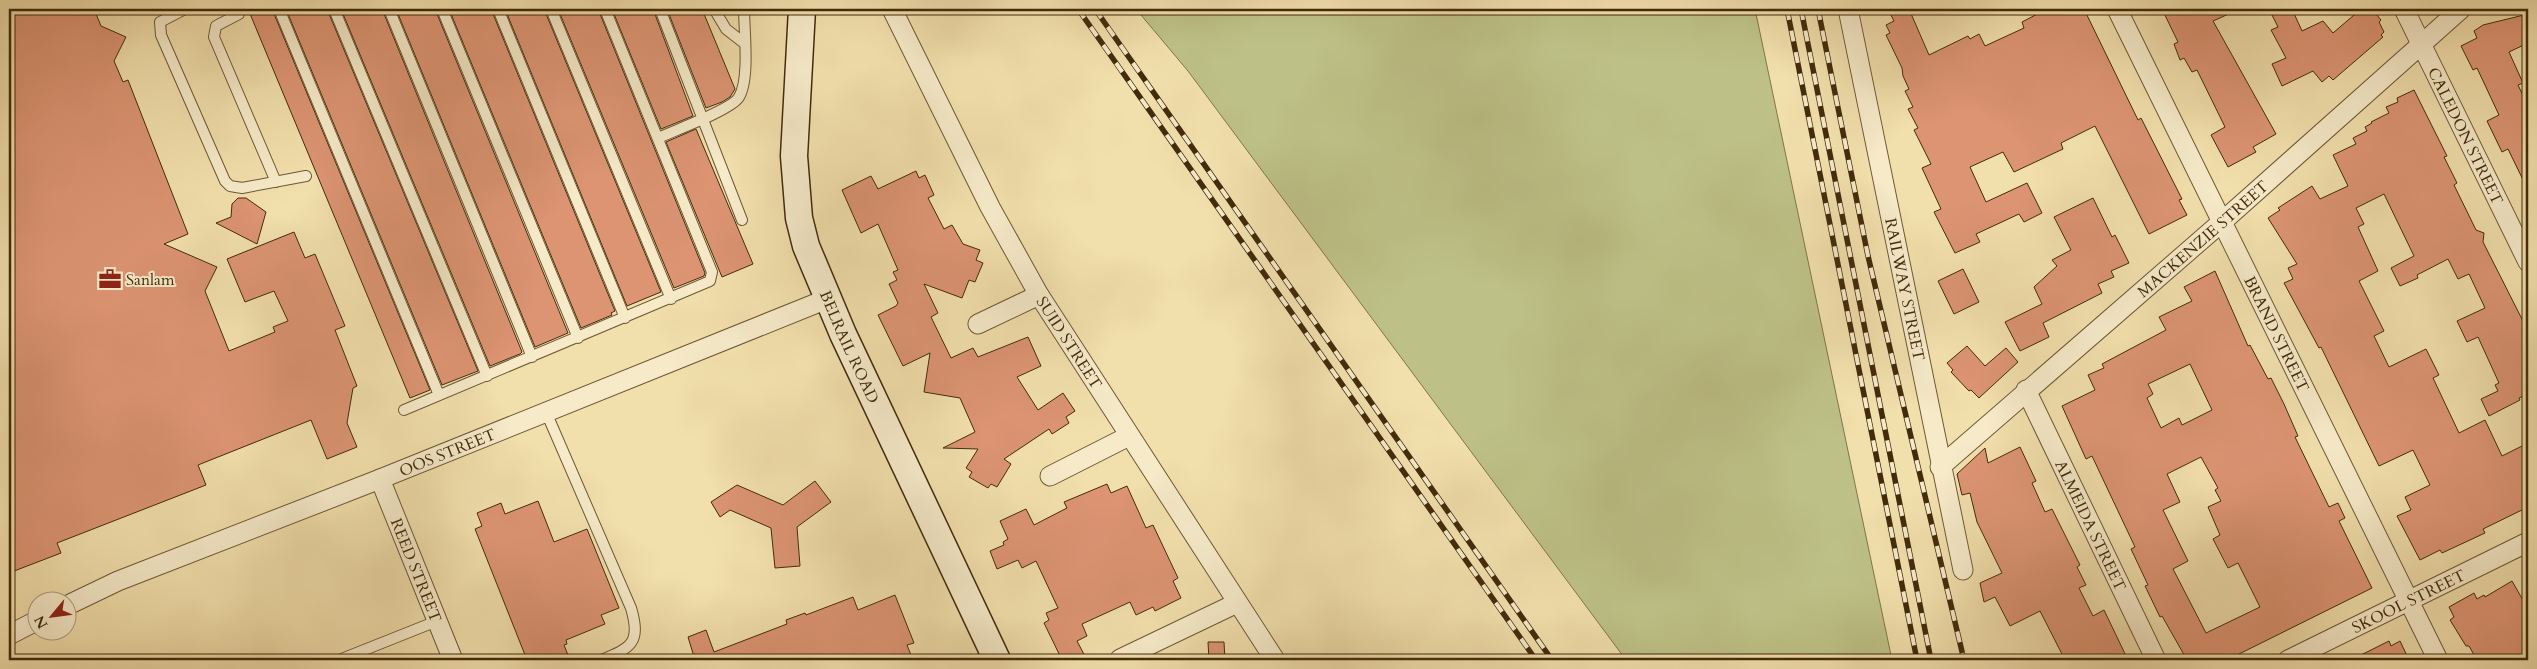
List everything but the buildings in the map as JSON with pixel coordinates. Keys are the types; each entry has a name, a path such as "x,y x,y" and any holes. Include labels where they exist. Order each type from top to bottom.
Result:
{"street":[{"name":"BELRAIL ROAD","path":"802,9 794,156 795,188 806,246 827,299 997,660"},
{"name":"SUID STREET","path":"892,9 990,207 1039,295 1275,660"},
{"name":"RAILWAY STREET","path":"1848,9 1940,467 1963,570"},
{"name":"BRAND STREET","path":"2118,9 2438,660"},
{"name":"CALEDON STREET","path":"2404,9 2528,262"},
{"name":"MACKENZIE STREET","path":"1940,467 2026,390 2223,221 2461,9"},
{"path":"978,324 1039,295"},
{"name":"OOS STREET","path":"78,600 118,581 380,479 827,299"},
{"name":"ALMEIDA STREET","path":"2026,390 2156,660"},
{"path":"1050,476 1129,436"},
{"name":"REED STREET","path":"380,479 453,660"},
{"name":"SKOOL STREET","path":"2288,660 2528,542"},
{"path":"1120,659 1237,603"},
{"path":"9,635 28,625"}],"lane":[{"path":"185,9 160,22 161,35 225,181 235,188 306,176"},
{"path":"279,9 439,395"},
{"path":"334,9 487,376"},
{"path":"389,9 532,357"},
{"path":"442,9 578,338"},
{"path":"498,9 625,318"},
{"path":"551,9 671,299"},
{"path":"404,410 708,283 712,272 605,9"},
{"path":"660,9 742,220"},
{"path":"714,9 726,29 744,43"},
{"path":"658,138 728,107 740,96 744,75 744,9"},
{"path":"239,14 216,26 214,37 276,182"},
{"path":"546,412 631,608 636,626 636,634 630,646 601,660"},
{"path":"339,660 437,621"}],"green space":[{"path":"1136,9 1755,9 1892,660 1626,660 1188,71"}],"railway":[{"path":"1078,9 1536,660"},
{"path":"1095,9 1552,660"},
{"path":"1787,9 1917,660"},
{"path":"1801,9 1931,660"},
{"path":"1818,9 1868,256 1964,660"}],"place":[{"name":"Sanlam","path":"110,279"}]}
